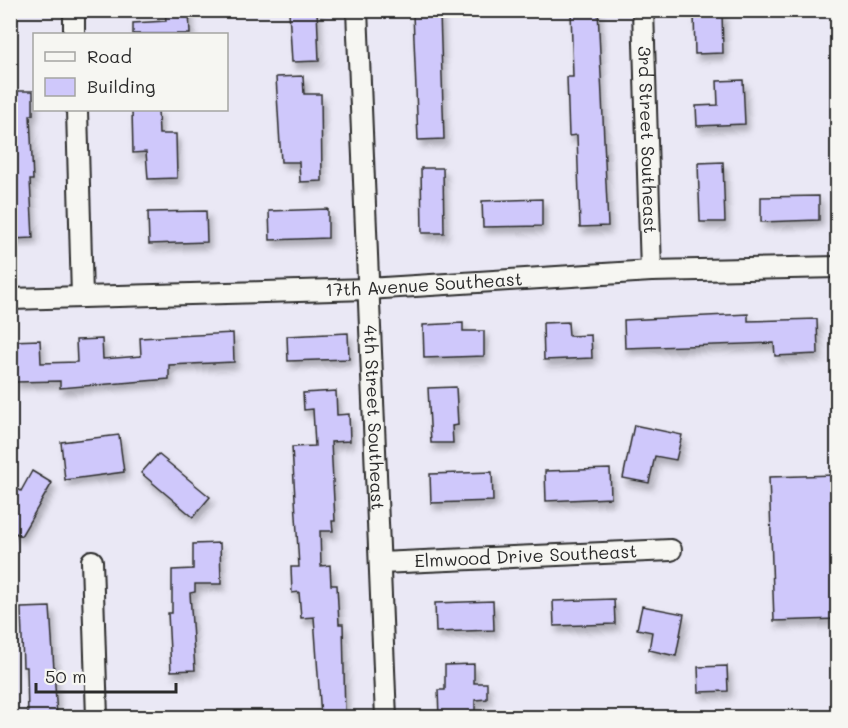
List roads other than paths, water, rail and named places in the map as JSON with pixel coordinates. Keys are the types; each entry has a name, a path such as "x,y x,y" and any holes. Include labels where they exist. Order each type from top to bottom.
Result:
{"street":[{"path":"74,10 74,33"},
{"name":"4th Street Southeast","path":"357,10 386,717"},
{"name":"3rd Street Southeast","path":"643,10 651,272"},
{"path":"77,111 82,297"},
{"name":"17th Avenue Southeast","path":"10,299 368,289 651,272 837,267"},
{"name":"Elmwood Drive Southeast","path":"380,563 671,550"},
{"path":"92,561 97,717"}]}
